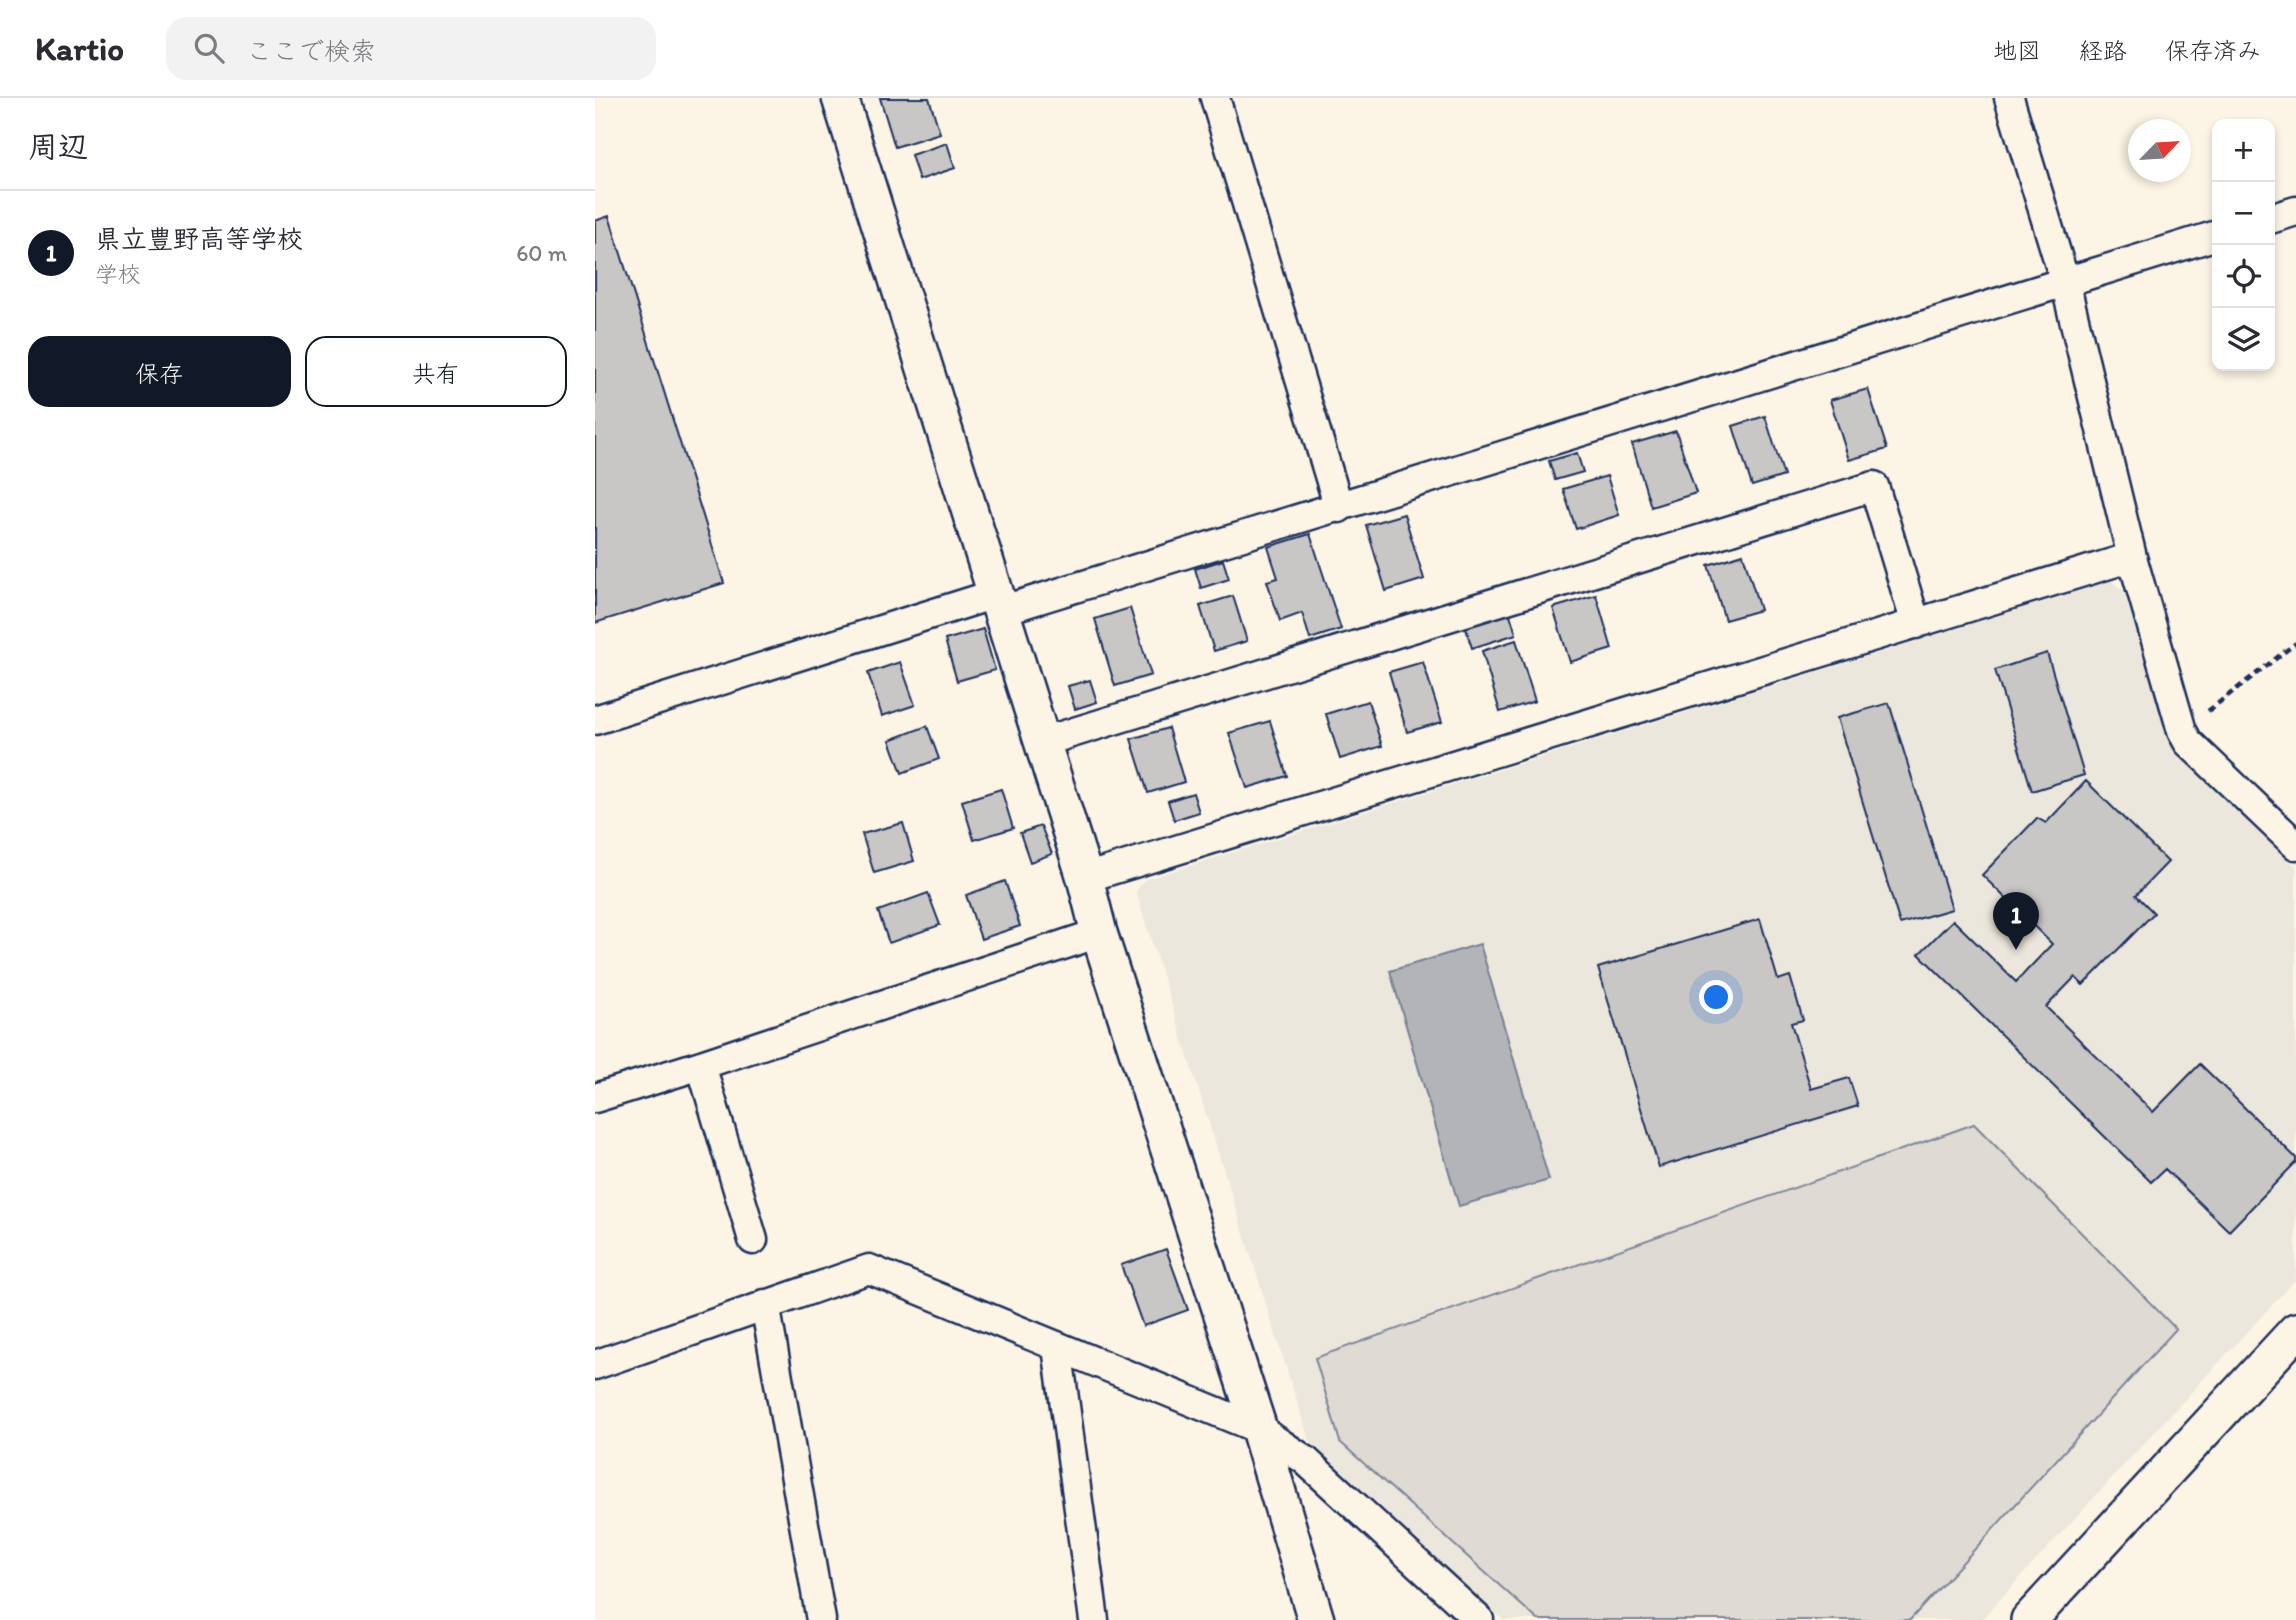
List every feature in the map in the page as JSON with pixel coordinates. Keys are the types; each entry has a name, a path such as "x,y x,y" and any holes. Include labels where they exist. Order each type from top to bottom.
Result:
{"street":[{"path":"840,98 1085,877 1099,933 1259,1429 1316,1620"},
{"path":"1215,98 1339,508"},
{"path":"2009,98 2065,282 2132,557 2182,731 2187,742 2296,845"},
{"path":"2275,217 2296,211"},
{"path":"595,720 998,602 1339,508 2212,237"},
{"path":"1042,742 1874,486 1916,624"},
{"path":"1085,877 2132,557"},
{"path":"595,1098 1099,933"},
{"path":"701,1065 753,1240"},
{"path":"595,1365 869,1269 1259,1429 1305,1460 1479,1620"},
{"path":"765,1304 821,1620"},
{"path":"2029,1620 2296,1331"},
{"path":"1057,1347 1094,1620"}],"path":[{"path":"2182,731 2296,643"}],"shaded area":[{"path":"2111,581 2123,590 2173,747 2296,867 2296,1279 1981,1620 1503,1620 1309,1440 1136,892 1144,880"},
{"path":"1480,944 1549,1180 1459,1206 1390,971"},
{"path":"1974,1124 2176,1329 1910,1620 1538,1620 1340,1442 1315,1358"}],"building":[{"path":"880,98 929,98 940,133 895,147"},
{"path":"947,143 955,168 919,180 911,155"},
{"path":"609,216 724,583 595,623 595,221"},
{"path":"1868,389 1887,449 1849,460 1830,400"},
{"path":"1765,416 1784,476 1752,486 1733,426"},
{"path":"1676,431 1696,493 1651,507 1632,444"},
{"path":"1577,453 1583,472 1555,480 1549,461"},
{"path":"1607,476 1619,515 1576,529 1563,489"},
{"path":"1404,514 1424,579 1386,591 1366,525"},
{"path":"1310,534 1341,629 1310,639 1302,613 1280,621 1267,581 1278,578 1268,547"},
{"path":"1743,554 1760,610 1725,620 1708,565"},
{"path":"1223,560 1229,579 1201,588 1195,569"},
{"path":"1596,595 1612,649 1570,662 1553,608"},
{"path":"1233,596 1247,641 1214,651 1200,606"},
{"path":"1130,608 1151,675 1115,686 1095,619"},
{"path":"1509,611 1516,634 1472,648 1465,625"},
{"path":"983,629 995,670 957,681 945,640"},
{"path":"1516,640 1535,701 1500,712 1482,651"},
{"path":"2047,653 2084,775 2032,791 1995,670"},
{"path":"900,662 915,705 882,716 868,673"},
{"path":"1423,662 1442,722 1407,732 1389,672"},
{"path":"1090,680 1097,702 1075,709 1068,686"},
{"path":"1368,701 1382,746 1340,759 1326,714"},
{"path":"1889,703 1952,909 1900,924 1837,718"},
{"path":"1270,721 1287,776 1247,788 1229,733"},
{"path":"927,726 939,759 902,773 890,740"},
{"path":"1168,728 1184,782 1148,793 1131,739"},
{"path":"2086,781 2168,862 2136,895 2154,913 2083,985 2075,977 2046,1007 2153,1112 2200,1064 2296,1158 2296,1162 2229,1231 2165,1169 2151,1182 1919,954 1953,920 2016,982 2052,944 1982,875 2037,818 2046,823"},
{"path":"1001,789 1013,828 974,840 962,801"},
{"path":"1193,793 1199,812 1174,820 1168,801"},
{"path":"903,823 914,861 874,873 862,834"},
{"path":"1041,826 1052,854 1030,862 1020,833"},
{"path":"1005,881 1020,926 981,939 966,895"},
{"path":"928,893 940,925 889,943 878,911"},
{"path":"1760,919 1778,980 1790,976 1803,1020 1791,1023 1811,1089 1849,1078 1858,1106 1659,1167 1598,968"},
{"path":"1166,1249 1188,1310 1143,1326 1121,1265"}],"place":[{"name":"県立豊野高等学校","path":"2016,950"}]}
